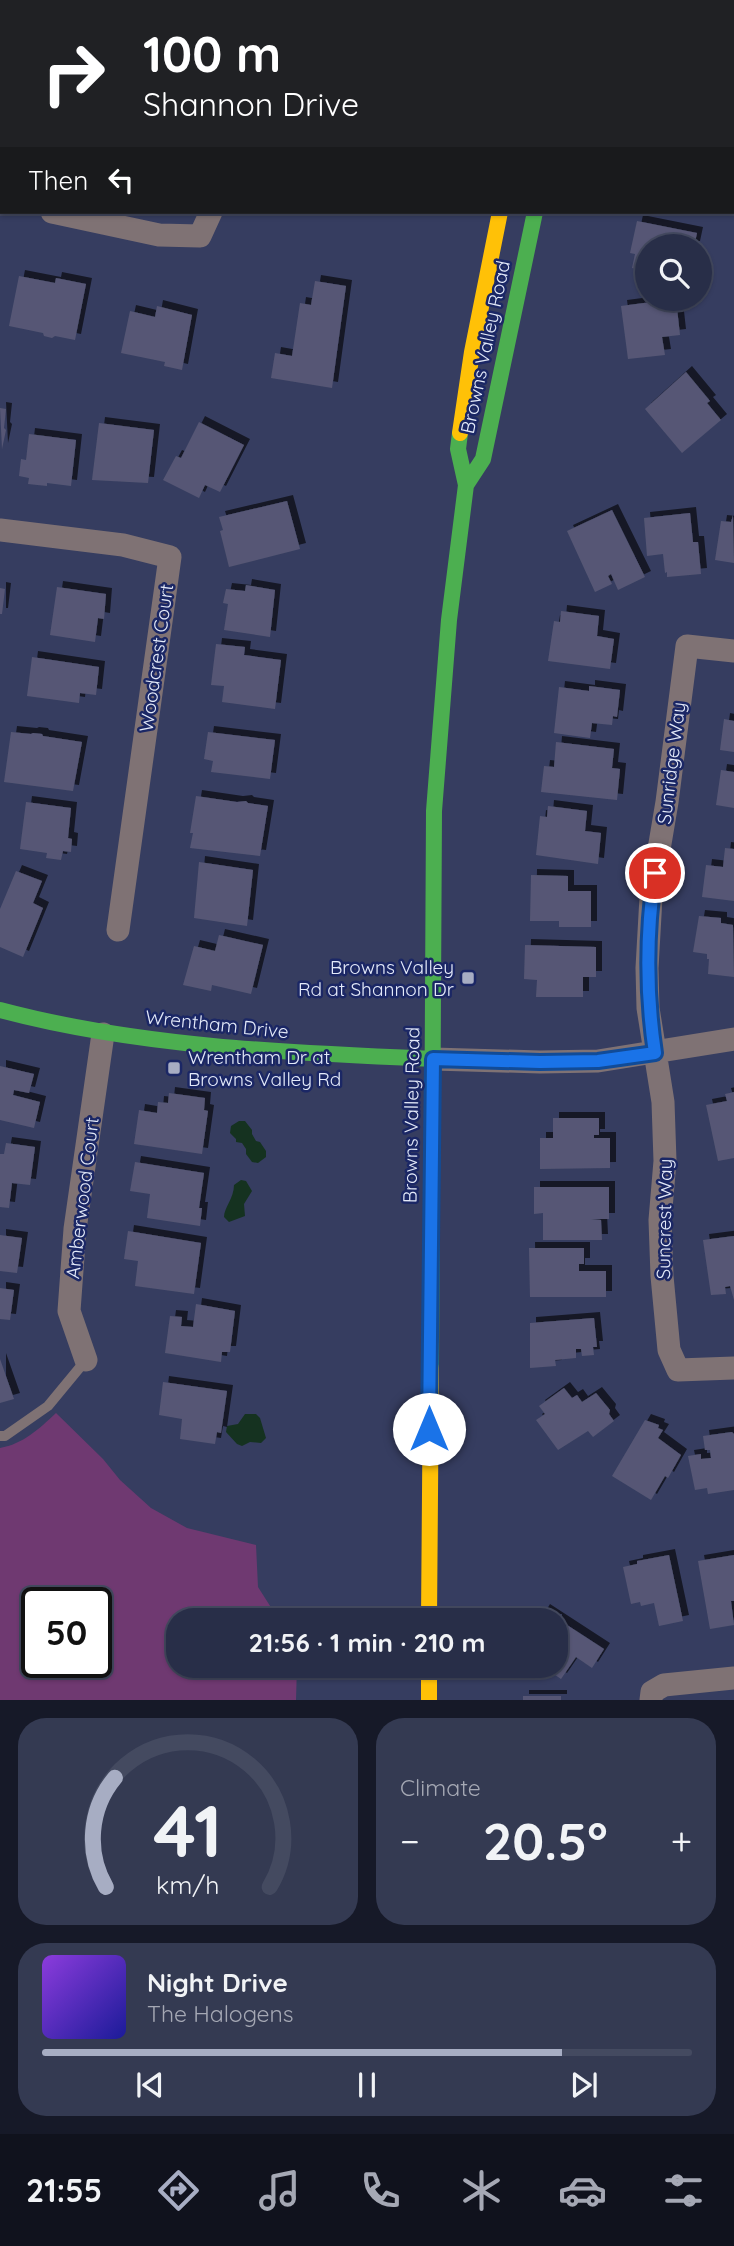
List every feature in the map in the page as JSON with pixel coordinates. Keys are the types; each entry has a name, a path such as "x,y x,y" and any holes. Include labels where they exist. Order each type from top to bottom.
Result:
{"main road":[{"name":"Browns Valley Road","path":"429,1608 434,811 449,620 466,485 458,449 472,352 500,214"},
{"name":"Browns Valley Road","path":"466,485 483,460 535,214"},
{"name":"Wrentham Drive","path":"0,1010 46,1023 103,1034 315,1055 433,1059"},
{"path":"429,1678 429,1700"}],"street":[{"path":"61,214 159,235 200,236 210,214"},
{"name":"Woodcrest Court","path":"0,530 123,545 170,557 118,930"},
{"name":"Sunridge Way","path":"655,1053 648,1008 647,968 652,897 687,646 734,651"},
{"name":"Amberwood Court","path":"86,1360 69,1311 75,1229 103,1034"},
{"path":"433,1059 598,1061 734,1039"},
{"name":"Suncrest Way","path":"655,1053 663,1102 665,1161 660,1220 669,1350 678,1370 734,1368"},
{"path":"651,1700 652,1692 664,1685 734,1678"}],"lane":[{"path":"0,1436 5,1436 48,1406 86,1360"}],"shaded area":[{"path":"245,1121 256,1141 260,1142 266,1151 266,1157 258,1163 252,1162 242,1143 236,1142 230,1133 231,1126"},
{"path":"241,1180 246,1181 252,1191 244,1204 245,1216 229,1222 224,1214 234,1185"},
{"path":"56,1413 103,1459 120,1480 151,1508 187,1528 256,1545 258,1587 271,1608 166,1608 166,1678 297,1678 296,1700 0,1700 0,1448 37,1430"},
{"path":"245,1414 256,1414 260,1418 266,1438 261,1443 250,1442 242,1446 226,1432 227,1426 238,1424"}],"building":[{"path":"637,221 697,233 635,234 635,254 630,253"},
{"path":"19,276 55,283 56,278 86,284 75,340 55,336 52,338 44,336 43,333 9,326"},
{"path":"315,281 346,286 332,388 271,378 275,353 292,356 300,303 311,305"},
{"path":"635,304 635,311 677,311 680,335 662,337 665,355 628,359 621,306"},
{"path":"157,306 192,315 182,370 164,366 165,362 121,353 130,311 155,317"},
{"path":"686,372 710,401 707,403 721,420 682,453 645,409"},
{"path":"0,408 6,409 2,449"},
{"path":"199,422 244,445 220,492 205,485 199,498 163,480 176,456 181,458"},
{"path":"99,423 154,430 148,483 92,480"},
{"path":"29,434 76,440 71,486 28,484 29,478 19,476 21,459 26,460"},
{"path":"287,501 300,549 229,567 219,517"},
{"path":"612,510 645,577 618,590 611,574 608,576 612,584 595,592 567,531"},
{"path":"690,513 693,542 698,542 701,574 667,577 663,554 647,556 644,518"},
{"path":"733,515 734,563 715,560 721,521 731,522"},
{"path":"246,585 275,590 270,637 224,630 228,604 223,603 226,589 245,591"},
{"path":"57,587 106,594 104,619 98,618 95,642 50,635"},
{"path":"0,588 5,589 2,614 0,614"},
{"path":"561,611 599,616 597,636 614,639 610,669 548,661 554,621 560,622"},
{"path":"216,644 245,647 244,655 281,660 275,709 222,702 224,686 211,685"},
{"path":"32,657 99,667 96,695 80,693 79,703 27,696"},
{"path":"589,686 620,690 617,717 613,716 612,725 592,723 590,738 554,733 559,687 589,691"},
{"path":"724,719 734,721 734,752 720,750"},
{"path":"11,732 42,734 82,742 73,791 4,782"},
{"path":"208,732 275,740 270,779 211,772 213,761 204,759"},
{"path":"556,742 614,749 612,768 620,769 617,800 541,792 544,766 554,767"},
{"path":"721,770 734,772 734,808 716,805"},
{"path":"196,796 268,806 260,856 190,848"},
{"path":"26,802 71,808 68,838 72,839 71,852 63,851 61,860 46,858 47,853 20,849"},
{"path":"548,806 587,811 585,831 601,833 598,864 536,855 540,816 547,817"},
{"path":"725,848 734,849 734,901 702,897 706,865 723,867"},
{"path":"199,862 253,870 247,926 194,918"},
{"path":"16,871 42,881 33,903 43,908 23,957 0,947 0,909"},
{"path":"531,875 568,876 568,891 591,891 591,927 559,927 559,921 530,921"},
{"path":"699,916 721,918 721,923 733,925 734,977 708,974 707,954 693,952"},
{"path":"219,935 263,945 251,994 212,985 211,991 183,985 194,946 215,951"},
{"path":"525,945 596,947 596,977 583,977 583,997 536,997 537,980 524,979"},
{"path":"0,1066 34,1074 29,1093 14,1090 13,1095 40,1102 34,1128 0,1120"},
{"path":"734,1092 734,1158 718,1161 706,1105 727,1101 725,1094"},
{"path":"169,1093 205,1098 204,1110 208,1111 202,1154 134,1144 139,1110 157,1113 158,1102 168,1103"},
{"path":"553,1118 599,1118 599,1135 594,1135 594,1138 610,1138 610,1168 540,1169 540,1138 553,1138"},
{"path":"6,1143 35,1147 30,1185 12,1183 9,1208 0,1207 0,1154 4,1154"},
{"path":"135,1162 204,1173 199,1208 202,1208 200,1226 147,1218 150,1194 130,1191"},
{"path":"534,1187 609,1187 609,1219 591,1219 601,1220 602,1240 543,1240 543,1213 534,1214"},
{"path":"128,1231 201,1243 194,1294 135,1286 138,1261 124,1259"},
{"path":"0,1235 22,1238 17,1273 0,1271"},
{"path":"734,1236 734,1300 730,1286 725,1287 726,1294 711,1295 703,1240"},
{"path":"529,1248 584,1248 584,1264 579,1264 579,1271 606,1271 606,1297 530,1297"},
{"path":"0,1288 14,1290 10,1320 0,1319"},
{"path":"196,1304 235,1311 230,1352 222,1352 221,1362 165,1353 170,1316 182,1317 181,1326 193,1327"},
{"path":"594,1318 597,1347 593,1347 594,1355 582,1356 581,1349 576,1349 576,1358 555,1360 556,1366 530,1368 530,1323"},
{"path":"0,1359 14,1399 0,1403"},
{"path":"163,1382 227,1391 221,1433 217,1432 215,1444 180,1439 182,1419 159,1415"},
{"path":"564,1388 572,1398 577,1395 582,1402 596,1393 610,1410 609,1414 614,1421 593,1437 588,1431 558,1450 536,1420 545,1414 539,1406"},
{"path":"645,1420 659,1425 658,1428 663,1430 658,1438 681,1455 651,1500 612,1476"},
{"path":"732,1432 734,1490 708,1494 707,1488 695,1490 688,1456 701,1454 701,1459 711,1458 710,1450 705,1450 703,1436"},
{"path":"669,1555 683,1621 659,1626 654,1603 641,1606 640,1602 631,1604 623,1567 637,1564 637,1561"},
{"path":"734,1555 734,1601 731,1601 734,1625 710,1629 698,1561"},
{"path":"568,1626 604,1649 592,1668 576,1657 568,1669"},
{"path":"523,1696 561,1696 561,1700 523,1700"}],"traffic: fast":[{"path":"466,485 483,459 535,214"},
{"path":"431,1368 434,811 449,620 466,485 458,449 460,433"},
{"path":"0,1010 160,1040 270,1051 433,1059"}],"traffic: slow":[{"path":"460,433 472,352 500,214"},
{"path":"429,1608 431,1368"},
{"path":"429,1678 429,1700"}],"place":[{"name":"Browns Valley Rd at Shannon Dr","path":"468,978"},
{"name":"Wrentham Dr at Browns Valley Rd","path":"174,1068"}],"route":[{"path":"429,1429 433,1059 598,1061 655,1053 648,1008 647,968 655,873"}]}
